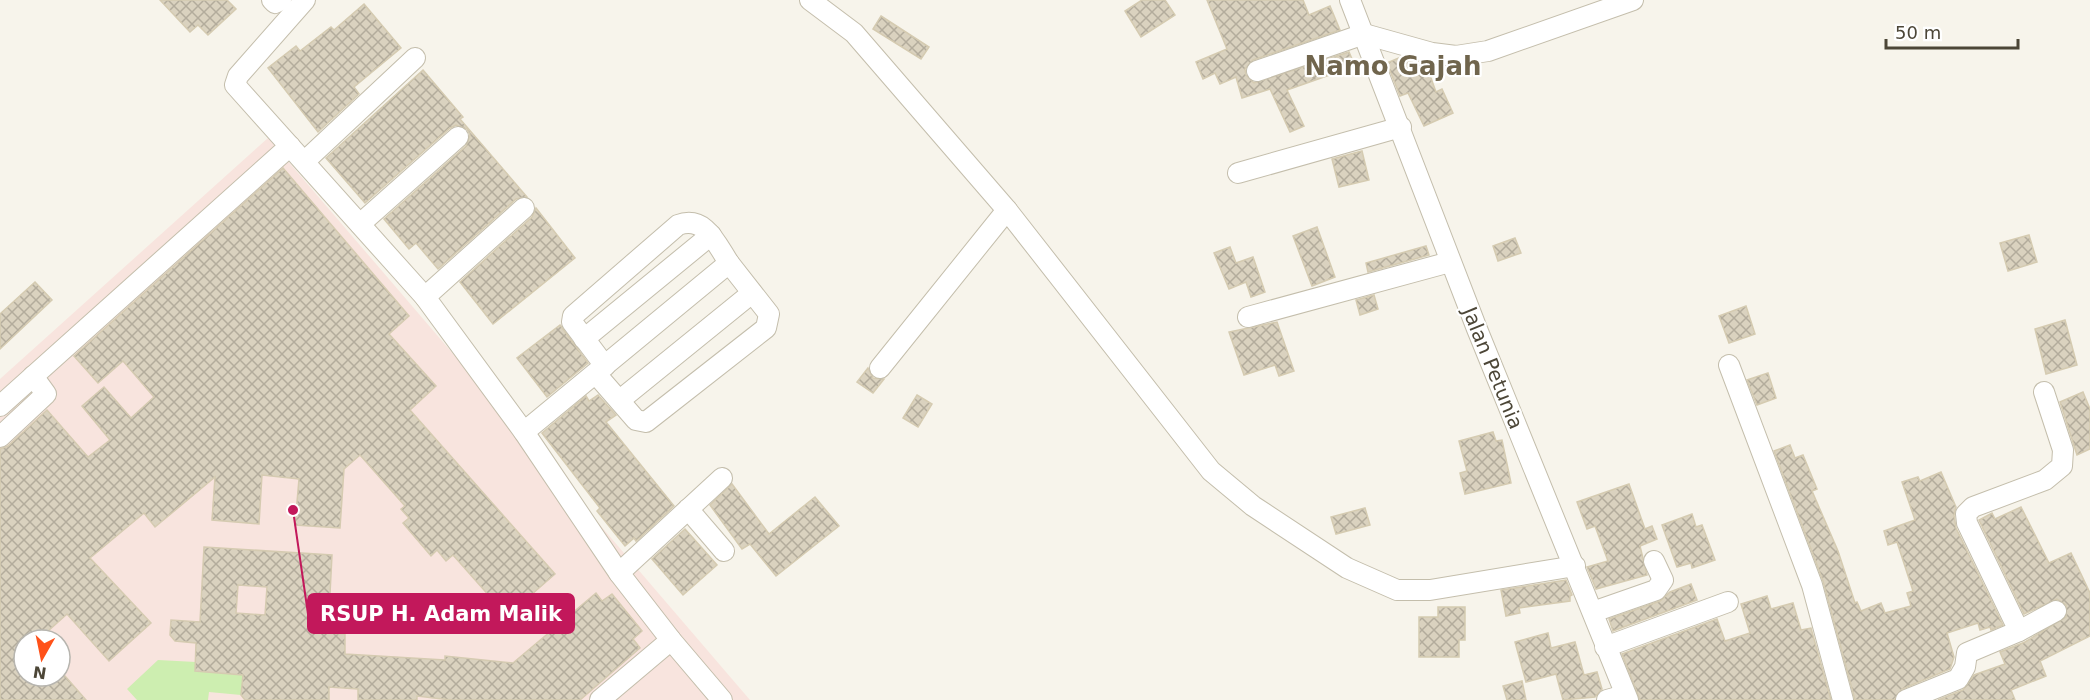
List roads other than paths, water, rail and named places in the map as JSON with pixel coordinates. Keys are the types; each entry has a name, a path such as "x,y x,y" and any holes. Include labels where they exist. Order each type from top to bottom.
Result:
{"street":[{"path":"272,0 275,3 281,0"},
{"path":"810,0 854,33 1007,210 1211,471 1253,506 1347,568 1397,590 1419,590 1575,566"},
{"name":"Jalan Petunia","path":"1350,0 1401,127 1450,262 1593,612 1620,698"},
{"path":"1257,71 1364,34 1432,53 1456,56 1488,51 1633,0"},
{"path":"302,1 235,82 425,297 524,432 619,573 671,640 722,700"},
{"path":"304,162 415,58"},
{"path":"1238,173 1401,127"},
{"path":"360,224 458,137"},
{"path":"0,406 290,146"},
{"path":"425,297 524,208"},
{"path":"880,368 1007,210"},
{"path":"689,221 699,224 711,235 729,263 769,314 766,328 646,422 636,420 600,370 572,322 573,316 678,225 689,221"},
{"path":"584,339 711,235"},
{"path":"1248,316 1450,262"},
{"path":"524,432 729,263"},
{"path":"620,400 753,293"},
{"path":"1729,365 1815,592 1843,700"},
{"path":"0,436 46,394 33,376"},
{"path":"2019,631 1967,524 1966,514 1973,507 2045,480 2062,466 2063,450 2044,392"},
{"path":"619,573 722,478"},
{"path":"688,509 724,551"},
{"path":"1593,612 1656,590 1663,580 1654,561"},
{"path":"1605,647 1728,602"},
{"path":"1906,700 1958,679 1965,667 1967,653 2019,631 2056,610"},
{"path":"600,700 671,640"}],"place":[{"name":"RSUP H. Adam Malik","path":"293,510"}],"district":[{"name":"Namo Gajah","path":"1393,66"}]}
